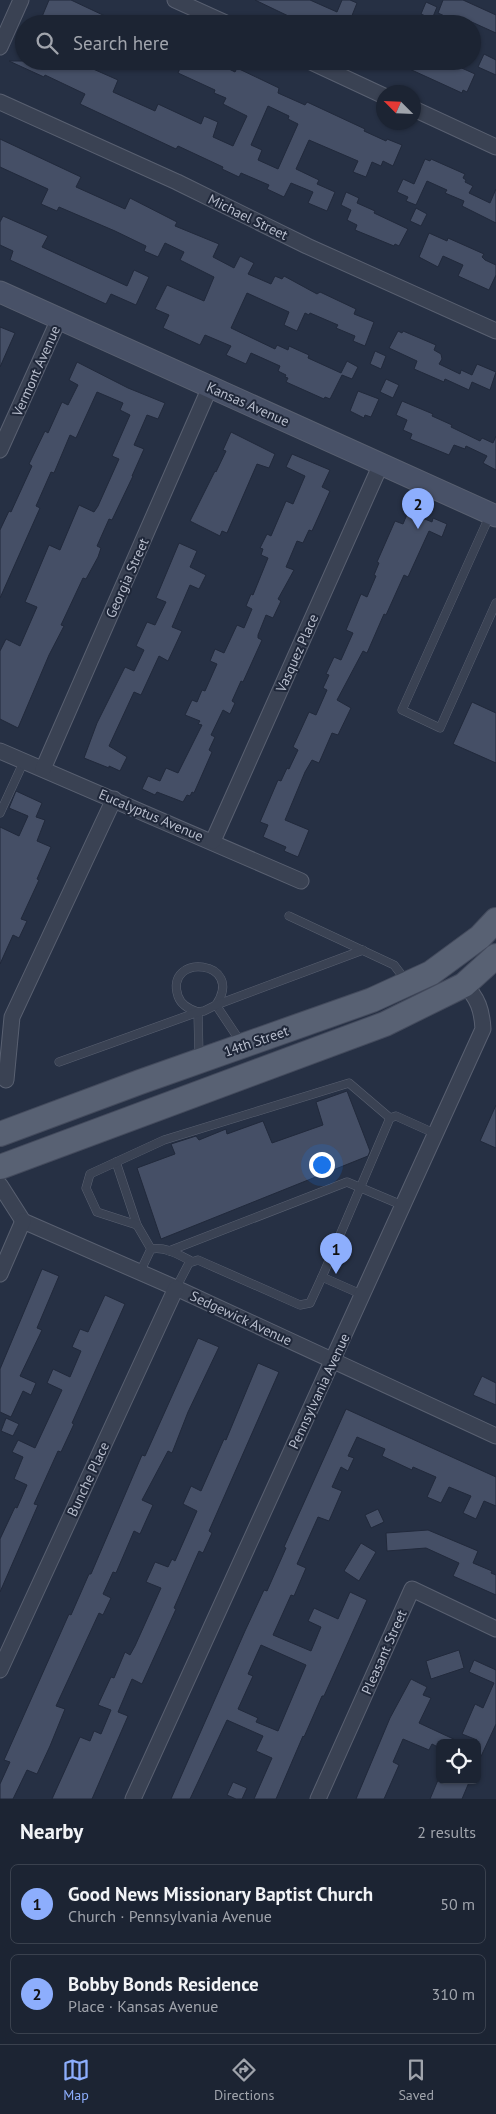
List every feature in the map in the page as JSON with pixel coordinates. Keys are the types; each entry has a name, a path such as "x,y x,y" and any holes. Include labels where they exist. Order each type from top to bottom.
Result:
{"main road":[{"name":"14th Street","path":"0,1134 372,1000 430,973 480,937 496,920"},
{"name":"14th Street","path":"0,1167 385,1024 464,985 496,956"}],"street":[{"path":"0,47 21,0"},
{"path":"175,0 208,15"},
{"path":"328,70 376,92"},
{"name":"Michael Street","path":"0,102 177,182 307,246 496,331"},
{"path":"421,112 496,147"},
{"name":"Kansas Avenue","path":"0,292 493,515"},
{"name":"Vermont Avenue","path":"0,450 59,318"},
{"name":"Georgia Street","path":"43,769 210,387"},
{"name":"Vasquez Place","path":"213,841 381,464"},
{"name":"Eucalyptus Avenue","path":"0,751 213,841 301,881"},
{"path":"6,1080 12,1017 114,799"},
{"name":"Pennsylvania Avenue","path":"134,1799 483,1029 482,1012 472,992 464,985"},
{"path":"0,1185 23,1222 0,1274"},
{"name":"Sedgewick Avenue","path":"23,1222 176,1288 496,1436"},
{"name":"Bunche Place","path":"0,1670 176,1288"},
{"name":"Pleasant Street","path":"318,1799 412,1589 496,1629"}],"lane":[{"path":"493,515 402,710 440,728 496,603"},
{"path":"0,813 24,761"},
{"path":"289,916 394,965 408,984"},
{"path":"59,1062 204,1011 363,950"},
{"path":"198,1012 184,1006 176,992 179,977 191,967 206,966 219,976 222,991 216,1005"},
{"path":"216,1005 243,1046"},
{"path":"198,1012 199,1061"},
{"path":"137,1225 97,1212 86,1188 90,1174 164,1140 349,1083 390,1118"},
{"path":"152,1249 158,1248 194,1260 300,1304 310,1303 390,1118 396,1116 436,1134"},
{"path":"116,1162 137,1225 152,1249"},
{"path":"169,1251 348,1182 404,1206"},
{"path":"140,1272 152,1249"},
{"path":"176,1288 194,1260"},
{"path":"322,1277 363,1295"}],"building":[{"path":"49,0 71,0 103,15 43,15"},
{"path":"255,0 310,0 337,12 342,0 350,0 357,3 352,15 286,15"},
{"path":"443,0 463,0 496,15 496,33 481,26 481,15 442,15 438,13"},
{"path":"426,2 437,7 434,15 421,14"},
{"path":"484,54 496,60 496,75 481,68 481,60"},
{"path":"29,70 95,70 118,80 113,92 155,111 158,104 201,124 204,116 218,122 213,137 233,146 247,116 223,104 226,98 214,93 215,90 178,73 179,70 231,70 235,72 236,70 241,70 279,88 278,93 305,105 307,102 386,141 387,139 402,145 393,166 383,161 381,166 372,162 366,177 353,172 358,161 309,140 296,169 319,180 317,184 335,192 327,211 308,203 313,192 291,183 284,197 267,189 269,185 241,173 239,177 222,169 223,167 178,146 176,149 80,104 85,94 45,75 44,77","holes":["268,106 289,116 288,119 298,124 278,169 258,160 262,150 251,145"]},
{"path":"412,70 466,70 475,74 467,92 463,90 462,93"},
{"path":"0,139 81,177 76,187 125,209 130,198 177,222 175,226 219,244 213,257 234,268 240,256 254,263 248,274 271,284 275,276 282,279 284,276 317,294 320,292 356,309 354,314 374,322 365,346 353,341 355,336 336,328 338,325 310,313 309,315 305,313 297,331 284,325 289,312 247,293 231,328 275,349 277,345 288,350 289,346 309,355 308,358 341,373 347,361 358,367 352,379 342,375 330,399 325,397 324,399 286,382 288,378 285,377 286,375 278,371 280,366 251,353 246,364 226,355 231,346 205,335 200,345 163,328 169,315 155,309 167,285 204,301 214,277 180,260 184,252 165,243 158,257 144,251 146,246 115,231 59,207 57,211 41,204 48,189 0,167"},
{"path":"425,159 430,161 431,159 465,174 463,178 466,180 465,182 473,186 469,193 490,203 496,189 496,223 462,206 464,201 445,193 447,190 427,181 416,205 406,201 408,197 397,192 403,179 414,184"},
{"path":"346,192 359,198 357,203 408,229 399,246 395,244 394,246 355,230 357,225 347,220 351,210 341,205"},
{"path":"416,208 427,214 421,226 410,221"},
{"path":"3,216 48,236 42,247 127,286 134,270 149,277 136,305 111,294 106,304 10,260 13,251 0,245 0,222"},
{"path":"429,233 447,241 448,238 484,254 482,257 485,260 496,265 496,275 489,290 458,276 463,265 443,256 438,267 419,257"},
{"path":"0,327 15,333 0,367"},
{"path":"398,331 402,333 403,331 436,345 434,350 441,354 442,359 439,364 460,374 461,370 472,375 477,364 496,372 490,390 472,382 469,390 445,379 444,382 414,369 417,361 389,348"},
{"path":"375,351 386,356 381,369 370,364"},
{"path":"77,362 128,388 165,403 158,419 147,415 134,445 144,449 133,476 112,520 109,519 97,546 101,548 98,557 86,579 83,578 61,625 64,626 49,655 18,728 0,719 0,651 6,639 20,646 37,607 25,602 49,545 60,550 79,505 94,512 98,506 119,459 112,456 130,415 120,410 123,403 97,392 76,438 70,435 54,473 51,472 36,506 40,508 0,598 0,530 9,511 11,512 32,466 29,464 45,431 48,433 62,402 68,405 78,385 69,380"},
{"path":"386,379 399,385 393,398 380,392"},
{"path":"358,391 379,399 371,417 365,415 364,418 350,411"},
{"path":"402,401 433,414 432,416 452,425 451,427 480,441 482,438 493,443 496,436 496,470 483,463 487,456 466,446 465,449 454,445 449,455 410,439 412,434 403,430 407,420 396,415"},
{"path":"231,432 275,454 269,468 257,464 227,533 222,531 220,536 190,521 226,451 223,450"},
{"path":"292,454 330,470 322,487 330,491 312,531 309,530 303,543 297,541 286,567 294,570 278,599 281,601 273,618 266,615 258,635 258,638 262,640 232,701 235,703 230,714 223,710 211,735 215,737 209,750 212,752 194,793 192,792 190,796 187,795 183,802 157,792 155,795 142,789 148,776 160,781 166,768 178,773 202,725 198,724 200,721 185,715 192,700 197,702 202,690 205,691 217,664 210,661 215,649 224,653 237,625 244,628 252,609 246,606 251,594 253,595 268,558 261,555 263,549 260,548 267,534 271,536 286,501 293,504 305,476 286,467"},
{"path":"408,512 432,522 433,518 447,524 442,537 429,531 408,577 404,575 386,615 384,614 367,653 363,651 337,700 351,708 338,735 332,733 319,763 312,760 285,820 309,830 298,857 284,851 286,847 263,837 268,825 260,822 278,780 281,781 287,768 289,769 298,750 293,747 309,712 316,715 327,690 323,688 329,675 326,674 334,657 341,660 353,633 346,630 361,594 367,597 376,576 374,575 379,563 377,562 395,521 403,524"},
{"path":"179,543 197,551 190,567 206,575 199,589 190,585 172,627 182,631 168,661 159,656 141,695 134,692 109,746 127,757 120,771 109,766 109,768 84,758 97,723 125,667 134,671 144,650 136,646 147,622 155,625 166,602 156,598"},
{"path":"472,702 496,713 496,763 453,744"},
{"path":"16,791 42,803 36,817 45,820 37,841 51,847 37,879 39,880 21,919 27,921 19,938 13,935 0,964 0,827 19,836 28,816 9,808"},
{"path":"347,1091 370,1151 368,1156 161,1239 137,1168 175,1154 171,1144 196,1136 199,1140 226,1129 227,1134 263,1121 272,1143 323,1125 316,1102"},
{"path":"496,1105 496,1148 480,1141"},
{"path":"42,1269 59,1276 37,1328 42,1330 20,1376 36,1383 31,1395 23,1391 11,1417 0,1412 0,1369"},
{"path":"105,1295 125,1304 72,1423 74,1424 61,1452 58,1451 34,1504 38,1505 0,1592 0,1539 27,1485 14,1479 23,1457 12,1452 18,1440 35,1448 62,1390 47,1383 53,1369 70,1377 81,1351 72,1347 80,1329 88,1332"},
{"path":"198,1338 219,1347 188,1412 172,1453 168,1451 142,1500 153,1505 140,1534 134,1531 116,1573 113,1572 103,1594 111,1598 103,1615 99,1613 56,1706 65,1709 50,1746 37,1774 27,1770 13,1799 0,1799 0,1784 10,1762 4,1760 69,1614 71,1615 89,1574 91,1574 142,1455 145,1456"},
{"path":"258,1363 279,1372 209,1531 212,1533 203,1553 199,1551 174,1608 176,1609 142,1684 132,1679 118,1712 128,1716 92,1799 52,1799 80,1737 90,1741 94,1731 101,1734 111,1710 98,1705 111,1677 114,1678 125,1652 130,1655 135,1646 161,1588 146,1582 155,1562 168,1567 172,1559 175,1561 197,1511 183,1504 191,1486 201,1491 224,1439 226,1440"},
{"path":"482,1376 496,1383 496,1405 473,1395"},
{"path":"346,1409 496,1477 496,1506 484,1501 476,1519 463,1513 471,1496 449,1487 441,1503 427,1497 436,1477 413,1467 412,1470 382,1456 385,1449 357,1437 348,1456 354,1458 348,1471 341,1467 332,1487 342,1491 329,1521 318,1517 297,1564 306,1568 294,1596 291,1595 273,1635 311,1651 321,1627 308,1621 314,1608 338,1619 350,1592 367,1600 324,1696 322,1696 303,1736 276,1799 254,1799 272,1758 256,1751 263,1736 227,1720 190,1799 171,1799 245,1631 264,1590 267,1591 286,1548 284,1547","holes":["261,1645 306,1665 278,1731 256,1722 258,1718 238,1709 253,1676 248,1674"]},
{"path":"6,1418 19,1424 13,1436 1,1431"},
{"path":"378,1509 384,1522 371,1528 365,1515"},
{"path":"428,1530 478,1551 473,1563 492,1571 491,1573 496,1575 496,1595 453,1576 459,1563 426,1548 387,1551 386,1533"},
{"path":"361,1543 376,1552 359,1581 344,1571"},
{"path":"459,1650 464,1668 431,1679 426,1661"},
{"path":"474,1660 496,1670 496,1724 481,1756 481,1739 474,1739 462,1734 475,1704 483,1708 494,1683 469,1672"},
{"path":"411,1679 427,1687 423,1695 431,1698 419,1723 453,1739 436,1739 436,1746 432,1744 429,1750 403,1739 393,1762 399,1765 384,1799 356,1799 390,1718"},
{"path":"233,1782 247,1788 242,1799 236,1799 227,1795"},
{"path":"436,1784 468,1784 462,1799 430,1799"}],"place":[{"name":"Bobby Bonds Residence","path":"418,529"},
{"name":"Good News Missionary Baptist Church","path":"336,1274"}]}
